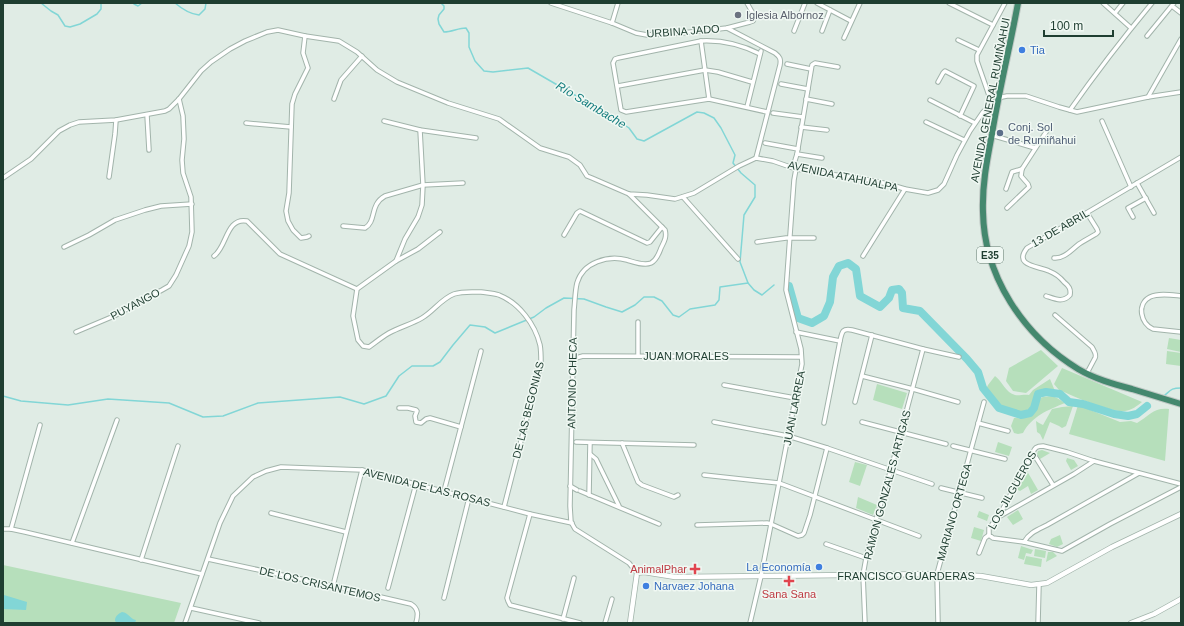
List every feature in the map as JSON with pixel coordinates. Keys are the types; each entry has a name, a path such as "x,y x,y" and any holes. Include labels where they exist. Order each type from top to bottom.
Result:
{"highway":[{"name":"AVENIDA GENERAL RUMIÑAHUI","path":"1018,3 998,100 984,183 982,212 984,229 987,246 997,277 1012,305 1025,323 1042,342 1060,357 1079,369 1105,381 1181,404"}],"street":[{"name":"URBINA JADO","path":"551,3 612,23 636,33 647,35 727,28 775,53 781,59 780,66 756,158"},
{"path":"612,23 618,3"},
{"path":"727,28 753,21 755,17 747,3"},
{"path":"794,31 805,3"},
{"path":"817,3 851,21"},
{"path":"822,31 829,3"},
{"path":"844,38 860,3"},
{"path":"949,3 993,25"},
{"path":"992,104 977,60 977,55 1005,3"},
{"path":"1103,3 1131,28"},
{"path":"1115,13 1123,3"},
{"path":"1070,110 1095,74 1152,3"},
{"path":"1147,36 1173,4 1181,13"},
{"path":"3,178 31,159 66,126 79,122 116,120 165,111 179,99 201,71 211,62 245,40 267,32 278,30 305,36 339,40 352,48 377,70 397,82 448,103 499,119 540,148 569,157 580,165 587,176 629,194 662,227 650,242 647,242 580,211 577,213 564,235"},
{"path":"305,36 303,53 308,68 295,94 292,104 289,194 286,211 288,220 293,230 302,238 307,238 309,236"},
{"path":"1148,97 1181,39"},
{"path":"747,108 760,53 714,40 701,41 615,59 614,63 621,110 623,112 709,99 747,108 767,112"},
{"path":"958,40 979,50"},
{"path":"701,41 709,99"},
{"path":"334,99 340,80 362,56"},
{"path":"787,64 811,69 812,65 815,63 838,67"},
{"name":"JUAN LARREA","path":"750,623 761,576 802,364 801,349 786,290 795,168 811,69"},
{"path":"618,86 705,70 718,72 752,82"},
{"path":"938,82 943,73 946,71 974,86 960,116"},
{"path":"781,84 808,89"},
{"name":"AVENIDA ATAHUALPA","path":"756,158 773,161 795,168 870,180 928,193 938,190 946,180 964,140 983,112 998,100 1007,96 1026,96 1077,112 1148,97 1181,92"},
{"name":"PUYANGO","path":"76,332 114,316 169,286 176,275 189,246 192,232 192,204 191,196 183,173 183,116 179,99"},
{"path":"806,99 832,104"},
{"path":"930,100 975,123"},
{"path":"773,113 803,117"},
{"path":"147,115 149,150"},
{"path":"109,177 116,120"},
{"path":"384,121 420,130 476,138"},
{"path":"1102,121 1131,187"},
{"path":"926,122 964,140"},
{"path":"246,123 291,127"},
{"path":"801,127 827,130"},
{"path":"1007,208 1029,187 1021,176 1022,169 1048,129"},
{"path":"396,261 405,239 418,217 422,204 423,185 420,130"},
{"path":"992,135 1035,148"},
{"path":"765,143 798,149"},
{"path":"797,154 822,158"},
{"name":"13 DE ABRIL","path":"1046,296 1064,300 1070,296 1071,290 1069,286 1060,278 1049,271 1028,264 1023,258 1023,252 1027,248 1181,157"},
{"path":"629,194 647,194 675,199 683,197 699,191 739,166 756,158"},
{"path":"1006,189 1012,172 1022,169"},
{"path":"343,226 368,227 376,204 379,199 385,196 423,185 463,183"},
{"path":"1137,183 1154,213"},
{"path":"863,256 905,189"},
{"path":"683,197 738,259"},
{"path":"1134,217 1128,208 1146,198"},
{"path":"64,247 115,220 162,206 192,204"},
{"path":"1054,258 1059,258 1066,255 1079,244 1098,232 1087,213"},
{"path":"214,256 221,250 232,226 242,220 246,221 280,254 357,289 396,261 418,249 440,232"},
{"name":"ANTONIO CHECA","path":"572,523 570,513 570,486 574,310 577,283 583,271 594,263 613,258 621,258 645,264 652,263 658,254 665,237 665,230 662,227"},
{"path":"757,242 790,238 814,238"},
{"name":"DE LAS BEGONIAS","path":"357,289 353,316 358,340 362,346 369,346 389,333 423,318 452,294 462,292 491,293 499,295 511,301 532,324 540,345 541,363 504,507"},
{"path":"1181,296 1156,295 1149,297 1144,302 1141,312 1143,320 1150,328 1181,332"},
{"path":"1055,315 1092,347 1095,352 1096,356 1087,373"},
{"path":"638,322 638,356"},
{"path":"824,423 840,341 842,333 847,329 958,358"},
{"path":"796,332 840,341"},
{"path":"855,402 872,335"},
{"name":"RAMON GONZALES ARTIGAS","path":"865,623 863,575 866,558 924,349"},
{"path":"444,491 481,351"},
{"name":"JUAN MORALES","path":"573,362 576,358 583,356 802,357"},
{"path":"862,376 958,402"},
{"path":"724,385 795,398"},
{"name":"MARIANO ORTEGA","path":"938,623 937,574 984,402"},
{"path":"399,408 414,408 417,411 415,419 418,423 430,418 461,427"},
{"path":"72,543 117,420"},
{"path":"714,422 788,436 891,469 932,484"},
{"path":"862,422 946,444"},
{"path":"978,424 1008,431"},
{"path":"11,529 40,425"},
{"path":"576,442 694,445"},
{"path":"589,495 590,443"},
{"path":"622,443 639,483 674,497 678,495"},
{"path":"141,560 178,446"},
{"path":"953,446 1005,459"},
{"name":"LOS JILGUEROS","path":"1181,484 1094,461 1067,452 1043,446 1036,447 999,516 989,528 989,535 993,538 1024,542 1062,551 1181,487"},
{"path":"697,526 771,524 798,536 803,534 810,515 827,448"},
{"path":"1033,453 1053,485"},
{"path":"590,454 596,459 619,506"},
{"path":"999,516 1074,474 1094,461"},
{"name":"AVENIDA DE LAS ROSAS","path":"185,623 220,523 233,496 253,478 266,471 281,467 362,470 530,514 572,523"},
{"path":"333,586 362,470"},
{"path":"1024,542 1034,531 1054,522 1139,473"},
{"path":"704,475 779,483 919,536"},
{"path":"388,588 416,484"},
{"path":"570,486 659,524"},
{"path":"941,488 982,498"},
{"path":"444,598 469,498"},
{"path":"271,513 346,532"},
{"path":"530,514 507,600 510,605 580,623"},
{"name":"FRANCISCO GUARDERAS","path":"637,574 644,572 675,577 937,574 981,576 1024,584 1039,585 1047,583 1112,547 1181,514"},
{"path":"572,523 575,529 629,564 637,574 630,623"},
{"path":"3,529 11,529 202,574"},
{"path":"979,553 985,538 989,535"},
{"path":"826,544 866,558"},
{"name":"DE LOS CRISANTEMOS","path":"208,559 411,604 415,607 418,613 416,623"},
{"path":"563,619 574,578"},
{"path":"1038,623 1039,585"},
{"path":"605,623 612,599"},
{"path":"1131,623 1168,607 1181,599"},
{"path":"191,608 259,623"}],"green space":[{"path":"1169,338 1181,340 1181,352 1167,349"},
{"path":"1041,350 1058,366 1026,393 1013,391 1006,381 1009,368"},
{"path":"1167,351 1181,353 1181,366 1166,364"},
{"path":"1062,368 1142,402 1130,410 1118,411 1092,404 1059,390 1054,384"},
{"path":"995,376 1009,392 1015,395 1029,395 1033,390 1050,379 1055,391 1041,390 1036,392 1031,408 1028,411 1019,412 1000,405 985,391"},
{"path":"877,384 907,393 902,409 873,400"},
{"path":"1052,396 1065,403 1036,418 1023,433 1014,433 1011,426 1014,418 1029,417 1036,409 1039,399"},
{"path":"1078,405 1120,422 1131,421 1137,423 1159,409 1169,409 1165,461 1069,434"},
{"path":"1073,406 1066,426 1062,428 1050,422 1043,440 1037,432 1036,421 1043,425 1052,409"},
{"path":"998,442 1012,447 1009,456 995,452"},
{"path":"1042,450 1050,453 1040,459 1037,454 1038,451"},
{"path":"1067,458 1074,460 1078,466 1071,470 1066,461"},
{"path":"855,462 867,465 860,486 849,482"},
{"path":"1027,471 1038,490 1031,494 1028,486 1020,491 1016,489"},
{"path":"858,497 877,505 873,515 856,508"},
{"path":"1018,510 1023,519 1013,525 1007,517"},
{"path":"979,511 989,515 987,521 977,517"},
{"path":"974,527 984,530 981,541 971,538"},
{"path":"1060,535 1063,544 1057,547 1049,544 1051,539"},
{"path":"1021,546 1033,550 1031,554 1026,553 1024,560 1018,558"},
{"path":"1035,549 1046,551 1045,558 1034,556"},
{"path":"1048,552 1053,552 1057,556 1046,562"},
{"path":"1026,556 1042,559 1041,567 1024,564"},
{"path":"3,565 181,603 174,623 3,623"}],"water":[{"path":"4,595 27,602 26,610 3,609"},
{"path":"122,612 136,620 135,623 117,623 115,621 116,618 118,614"}],"waterway":[{"name":"Río Sambache","path":"41,3 58,15 65,26 70,27 80,24 97,14 101,9 101,3"},
{"name":"Río Sambache","path":"134,3 138,6 142,3"},
{"name":"Río Sambache","path":"175,3 186,11 199,15 205,9 206,3"},
{"name":"Río Sambache","path":"441,3 444,6 444,9 439,15 438,19 444,32 466,28 469,33 469,47 475,61 484,71 493,72 528,68 611,116 629,128 637,139 644,141 697,112 704,113 714,118 735,155 733,163 741,173 755,185 755,197 744,215 740,262 748,283 754,290 762,295 774,285"},
{"path":"789,286 798,318 812,323 824,316 830,302 833,277 839,266 848,263 856,269 860,296 880,307 889,298 892,290 899,289 902,293 903,308 920,311 967,359 978,372 983,388 999,408 1021,415 1030,413 1034,408 1038,394 1046,392 1060,394 1069,402 1083,404 1114,414 1128,416 1137,414 1147,406"},
{"path":"3,396 21,401 68,405 108,399 169,403 203,417 223,416 258,403 340,397 364,404 386,396 399,376 412,366 433,366 440,362 470,325 485,327 495,333 534,317 564,298 584,299 622,312 635,305 644,297 654,297 662,301 673,315 679,317 690,309 715,305 719,300 720,287 748,283"},
{"name":"Río Sambache","path":"1164,396 1173,389 1181,388"}],"place":[{"name":"Iglesia Albornoz","path":"738,15"},
{"name":"Tia","path":"1022,50"},
{"name":"Conj. Sol de Rumiñahui","path":"1000,133"},
{"name":"La Economía","path":"819,567"},
{"name":"AnimalPhar","path":"695,569"},
{"name":"Sana Sana","path":"789,581"},
{"name":"Narvaez Johana","path":"646,586"}]}
